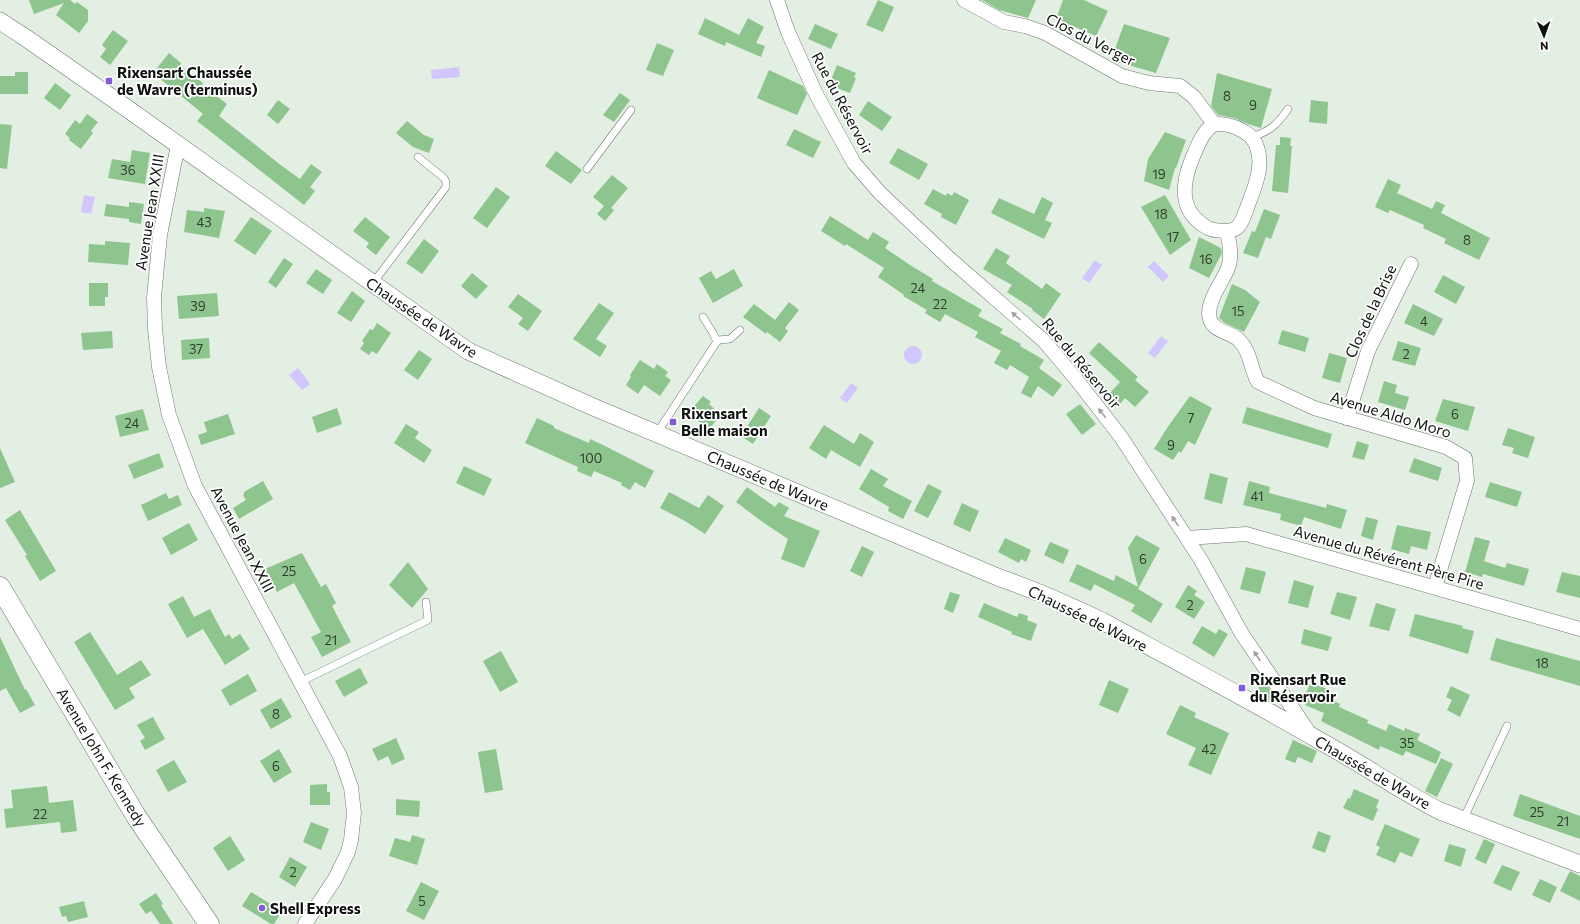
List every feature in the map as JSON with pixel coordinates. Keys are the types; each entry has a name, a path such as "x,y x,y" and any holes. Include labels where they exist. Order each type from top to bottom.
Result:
{"main road":[{"name":"Avenue John F. Kennedy","path":"0,587 136,816 209,924"}],"street":[{"name":"Rue du Réservoir","path":"777,0 788,32 816,94 854,162 880,193 951,260 1044,341 1076,379 1121,436 1201,560 1242,634 1310,735"},
{"name":"Clos du Verger","path":"964,0 1004,22 1025,26 1045,33 1122,76 1149,83 1180,86 1194,97 1214,124"},
{"name":"Chaussée de Wavre","path":"0,21 178,144 468,351 563,394 985,572 1072,606 1310,735 1354,760 1418,800 1463,820 1580,864"},
{"path":"1214,124 1235,126 1252,137 1258,150 1260,169 1243,219 1236,229 1227,231 1209,229 1188,210 1185,199 1184,184 1187,172 1204,132 1214,124"},
{"name":"Avenue Jean XXIII","path":"178,144 160,236 154,297 155,329 162,387 171,422 195,486 340,756 351,787 354,813 348,852 335,879 305,924"},
{"name":"Avenue Aldo Moro","path":"1227,231 1230,251 1229,264 1213,298 1209,314 1214,326 1238,340 1249,356 1253,373 1258,382 1314,408 1446,447 1465,458 1467,481 1435,588"},
{"name":"Clos de la Brise","path":"1347,418 1368,352 1410,264"},
{"name":"Avenue du Révérent Père Pire","path":"1187,538 1246,534 1580,629"}],"lane":[{"path":"587,169 631,110"},
{"path":"1252,137 1276,125 1288,110"},
{"path":"373,283 446,187 444,178 418,157"},
{"path":"703,317 717,342"},
{"path":"657,433 718,340 730,339 740,330"},
{"path":"300,682 428,620 426,602"},
{"path":"1463,820 1507,726"}],"shaded area":[{"path":"459,67 460,77 432,79 431,70"},
{"path":"84,195 95,197 91,214 81,212"},
{"path":"1095,260 1102,265 1089,283 1082,278"},
{"path":"1154,261 1169,276 1163,282 1148,267"},
{"path":"1161,336 1168,341 1155,358 1148,353"},
{"path":"913,346 919,349 922,355 919,361 913,364 907,361 904,355 907,349"},
{"path":"298,368 310,384 302,390 289,375"},
{"path":"851,383 858,388 847,403 840,398"}],"building":[{"path":"29,0 70,0 75,4 77,2 88,10 88,21 79,33 56,15 64,3 34,14"},
{"path":"878,0 894,7 883,32 866,25"},
{"path":"982,0 1036,0 1028,18 999,10"},
{"path":"1063,0 1084,0 1108,11 1096,36 1056,19"},
{"path":"705,18 739,35 748,18 764,27 756,43 765,46 761,57 726,42 725,46 698,34"},
{"path":"815,24 838,34 831,49 808,39"},
{"path":"1124,24 1170,38 1156,73 1111,60"},
{"path":"113,30 128,41 110,65 100,57 106,49 102,45"},
{"path":"657,43 674,50 663,76 646,70"},
{"path":"169,53 181,63 180,65 203,83 202,85 227,104 219,116 282,166 300,179 311,164 322,172 310,187 315,191 304,205 197,121 203,114 153,73"},
{"path":"837,65 856,73 854,77 856,78 850,93 829,85"},
{"path":"769,70 803,86 807,94 797,115 757,98"},
{"path":"15,72 28,72 28,94 0,94 0,76 15,76"},
{"path":"1217,73 1272,89 1261,128 1234,118 1218,115 1211,106"},
{"path":"55,83 71,95 60,110 44,98"},
{"path":"620,93 630,100 614,122 603,115"},
{"path":"278,100 290,109 278,124 267,115"},
{"path":"1311,100 1328,102 1327,124 1309,122"},
{"path":"868,101 892,117 882,131 859,115"},
{"path":"87,114 98,122 91,131 93,133 81,149 69,140 70,138 65,134 75,120 80,124"},
{"path":"407,121 424,135 434,139 429,153 413,147 396,133"},
{"path":"0,124 12,125 7,169 0,168"},
{"path":"794,129 821,142 813,158 786,145"},
{"path":"1165,132 1186,140 1175,168 1169,190 1144,181 1148,159"},
{"path":"1280,137 1291,138 1290,146 1292,146 1288,193 1272,191 1276,145 1280,145"},
{"path":"898,148 928,164 919,180 889,163"},
{"path":"132,150 150,153 145,184 108,178 112,159 130,162"},
{"path":"556,151 582,170 571,184 545,166"},
{"path":"612,175 628,188 611,208 614,210 605,221 597,214 604,206 593,197"},
{"path":"1388,179 1401,185 1397,193 1432,209 1436,201 1445,205 1441,213 1490,238 1479,260 1444,243 1446,239 1423,228 1424,225 1390,210 1388,213 1375,207"},
{"path":"496,187 510,197 487,228 473,218"},
{"path":"933,189 946,196 947,193 952,196 954,192 969,200 956,225 941,217 942,214 924,204"},
{"path":"1165,195 1191,240 1170,255 1141,207"},
{"path":"1042,197 1053,203 1045,220 1052,223 1044,239 991,213 999,198 1034,214"},
{"path":"129,202 144,204 141,224 129,222 129,219 104,216 106,204 129,207"},
{"path":"204,208 225,211 219,238 184,232 187,210 204,212"},
{"path":"1264,209 1280,215 1271,239 1266,237 1258,258 1243,253 1252,231 1255,232"},
{"path":"830,216 868,240 873,232 889,242 885,248 933,279 932,281 982,310 978,316 1003,329 1000,333 1021,344 1020,346 1044,360 1039,368 1062,385 1053,397 1038,386 1031,398 1021,393 1029,377 1010,365 1007,370 994,363 1001,351 975,337 978,332 945,314 940,322 925,313 927,310 903,296 904,295 878,277 884,268 846,244 845,246 821,231"},
{"path":"251,217 272,231 255,255 234,241"},
{"path":"365,217 390,237 376,255 366,247 369,243 353,231"},
{"path":"1199,237 1221,248 1222,253 1209,278 1189,268"},
{"path":"424,239 439,251 422,274 406,263"},
{"path":"105,241 130,243 128,265 88,262 89,244 105,245"},
{"path":"996,248 1010,256 1006,263 1042,289 1046,283 1061,294 1044,319 1032,310 1033,309 1007,292 1012,285 983,269"},
{"path":"284,258 293,264 276,288 268,282"},
{"path":"316,269 332,280 323,294 306,283"},
{"path":"734,269 743,286 713,303 699,278 711,271 716,279"},
{"path":"472,273 488,286 476,299 461,286"},
{"path":"1443,275 1465,287 1456,304 1434,292"},
{"path":"89,283 108,283 108,297 105,297 105,306 89,306"},
{"path":"1232,284 1245,290 1260,302 1244,332 1225,323 1219,318"},
{"path":"352,291 365,301 351,322 337,313"},
{"path":"217,293 219,316 179,319 177,296"},
{"path":"518,294 542,311 528,331 518,324 523,318 508,307"},
{"path":"789,302 799,310 785,328 788,331 780,342 767,332 766,334 743,317 754,304 775,320"},
{"path":"599,303 614,313 596,339 607,346 600,357 573,339"},
{"path":"1413,304 1443,319 1434,336 1404,323"},
{"path":"377,323 391,333 377,354 372,351 369,355 360,349 364,343 362,341 370,329 373,330"},
{"path":"1282,330 1309,338 1305,352 1278,344"},
{"path":"112,331 113,348 83,350 81,333"},
{"path":"209,338 210,358 182,360 181,340"},
{"path":"1398,341 1421,348 1415,366 1392,360"},
{"path":"1099,342 1138,377 1135,380 1149,392 1135,407 1125,398 1120,404 1109,394 1120,382 1089,353"},
{"path":"419,350 432,359 418,380 404,370"},
{"path":"1329,353 1347,358 1340,383 1322,378"},
{"path":"640,360 654,369 657,364 668,372 665,376 671,380 660,396 644,385 638,394 626,385 631,377 630,375"},
{"path":"1384,381 1397,385 1395,393 1409,397 1405,410 1378,402"},
{"path":"703,396 711,402 709,404 721,415 709,429 697,420 699,418 690,411"},
{"path":"1190,396 1212,408 1195,445 1188,441 1181,453 1179,451 1173,460 1154,449"},
{"path":"1443,399 1475,407 1468,431 1435,421"},
{"path":"1080,404 1096,424 1082,435 1066,414"},
{"path":"1247,407 1332,434 1328,448 1242,423"},
{"path":"337,408 342,424 317,433 312,417"},
{"path":"759,408 771,416 753,444 741,436"},
{"path":"143,409 149,430 120,437 115,416"},
{"path":"228,414 235,434 201,445 198,435 207,432 204,422"},
{"path":"537,418 554,426 554,428 589,443 590,439 654,471 645,488 635,482 630,490 621,485 622,483 594,471 591,477 577,471 578,467 525,443"},
{"path":"406,424 419,432 415,438 432,450 424,463 394,443"},
{"path":"824,425 854,444 860,433 874,442 860,467 831,450 826,459 809,448"},
{"path":"1508,428 1535,437 1528,458 1512,453 1514,448 1502,445"},
{"path":"1357,441 1369,445 1364,460 1352,457"},
{"path":"0,448 15,482 0,488"},
{"path":"159,453 164,467 134,479 128,465"},
{"path":"1414,458 1442,468 1438,481 1409,472"},
{"path":"464,466 492,479 484,496 456,483"},
{"path":"871,469 888,479 883,486 912,501 903,519 888,511 889,507 859,489"},
{"path":"1210,473 1228,478 1222,504 1204,499"},
{"path":"263,481 273,499 239,519 233,508 246,500 243,495 244,492"},
{"path":"1249,481 1270,487 1269,493 1326,508 1327,504 1347,510 1341,529 1304,517 1301,526 1280,520 1281,514 1243,505"},
{"path":"1490,482 1522,492 1517,507 1485,497"},
{"path":"928,484 942,491 928,518 914,511"},
{"path":"747,487 775,507 779,502 789,508 784,516 820,531 804,568 781,559 788,539 736,502"},
{"path":"669,492 699,508 708,495 724,506 705,534 685,521 660,508"},
{"path":"166,493 169,499 178,495 182,505 148,521 141,505"},
{"path":"962,503 979,511 970,532 953,524"},
{"path":"20,510 56,571 40,581 25,556 27,555 5,520"},
{"path":"1366,517 1378,520 1373,540 1361,536"},
{"path":"189,523 198,540 171,555 162,538"},
{"path":"1397,525 1431,532 1427,550 1411,546 1409,554 1391,549"},
{"path":"1136,535 1160,548 1138,589 1163,604 1151,623 1131,611 1135,605 1094,584 1091,591 1069,581 1077,564 1114,581 1116,575 1138,587 1128,548"},
{"path":"1475,537 1490,541 1484,561 1505,568 1507,563 1529,569 1524,586 1483,574 1482,577 1465,572"},
{"path":"1005,538 1031,550 1026,562 1021,559 1019,563 998,552"},
{"path":"1050,542 1069,550 1063,564 1044,555"},
{"path":"862,546 874,552 862,577 850,571"},
{"path":"302,553 321,587 326,584 336,603 332,606 351,642 322,657 311,637 321,632 294,583 277,592 265,569"},
{"path":"408,562 428,589 412,608 389,585"},
{"path":"1246,567 1266,572 1260,594 1240,589"},
{"path":"1562,572 1580,576 1580,598 1556,592"},
{"path":"1294,580 1314,586 1308,608 1288,603"},
{"path":"1188,585 1197,591 1194,595 1205,602 1194,619 1175,607"},
{"path":"950,592 960,595 953,613 944,609"},
{"path":"1337,592 1357,597 1350,620 1330,614"},
{"path":"183,596 194,617 210,609 225,637 229,634 232,639 240,634 250,649 225,665 203,629 187,638 168,604"},
{"path":"984,603 1017,617 1019,613 1028,616 1027,620 1037,624 1031,641 1011,634 1012,632 978,617"},
{"path":"1376,603 1396,609 1389,631 1369,626"},
{"path":"1415,614 1463,626 1462,628 1474,631 1468,654 1409,636"},
{"path":"1202,626 1216,634 1219,629 1228,634 1214,657 1192,643"},
{"path":"1304,629 1332,637 1328,651 1301,644"},
{"path":"90,632 117,675 141,660 151,675 129,688 135,698 115,710 74,642"},
{"path":"0,637 25,690 26,689 35,705 20,713 6,688 0,691"},
{"path":"1496,638 1580,661 1580,686 1490,660"},
{"path":"501,651 518,682 500,692 483,661"},
{"path":"360,668 368,683 344,697 335,681"},
{"path":"248,674 257,691 230,706 221,690"},
{"path":"1109,680 1129,689 1118,713 1099,705"},
{"path":"1311,682 1327,689 1324,696 1340,704 1339,707 1368,720 1367,723 1386,731 1389,724 1404,731 1405,728 1420,734 1417,740 1441,752 1436,764 1406,751 1403,756 1380,746 1379,750 1321,721 1324,713 1305,705 1307,701 1303,699"},
{"path":"1261,683 1268,687 1274,696 1271,702 1256,693"},
{"path":"1451,686 1470,695 1460,717 1447,710 1452,700 1446,697"},
{"path":"281,698 292,717 271,729 260,710"},
{"path":"1180,705 1196,713 1194,717 1229,733 1211,775 1188,765 1196,748 1166,734"},
{"path":"153,717 165,739 145,750 140,741 145,738 137,725"},
{"path":"396,738 405,759 392,765 388,756 378,761 372,749"},
{"path":"1293,740 1317,751 1312,763 1298,757 1295,763 1285,759"},
{"path":"279,749 292,772 274,783 260,761"},
{"path":"496,749 503,790 485,793 478,752"},
{"path":"1441,758 1453,764 1437,797 1425,791"},
{"path":"174,760 187,782 168,792 156,770"},
{"path":"327,784 327,792 330,792 330,805 310,805 310,785"},
{"path":"47,786 49,803 73,800 77,831 61,833 60,822 6,828 4,809 13,808 11,790"},
{"path":"1354,789 1379,800 1376,808 1378,809 1373,821 1343,808 1348,798 1350,799"},
{"path":"1520,794 1580,816 1580,839 1513,816"},
{"path":"396,799 420,801 419,817 396,815"},
{"path":"311,822 329,829 321,850 303,842"},
{"path":"1385,824 1420,839 1412,857 1400,852 1395,863 1376,855 1380,847 1376,845"},
{"path":"1318,831 1331,836 1325,853 1312,848"},
{"path":"412,835 425,839 417,865 389,856 395,838 410,842"},
{"path":"230,836 245,860 228,871 213,848"},
{"path":"1484,839 1495,844 1486,864 1475,859"},
{"path":"1449,844 1466,849 1461,867 1444,861"},
{"path":"290,857 307,867 295,887 279,877"},
{"path":"1502,865 1520,872 1511,891 1493,883"},
{"path":"1570,871 1580,876 1580,901 1560,891"},
{"path":"1540,879 1557,887 1550,903 1532,895"},
{"path":"421,882 439,891 424,920 406,911"},
{"name":"Shell Express","path":"251,892 282,911 274,924 271,924 242,906"},
{"path":"156,893 163,904 161,905 173,924 160,924 151,911 146,914 139,904"},
{"path":"84,901 88,917 68,922 66,916 62,917 59,907"}],"place":[{"name":"Rixensart Chaussée de Wavre (terminus)","path":"109,81"},
{"name":"Rixensart Belle maison","path":"673,422"},
{"name":"Rixensart Rue du Réservoir","path":"1242,688"},
{"name":"Shell Express","path":"262,908"}]}
